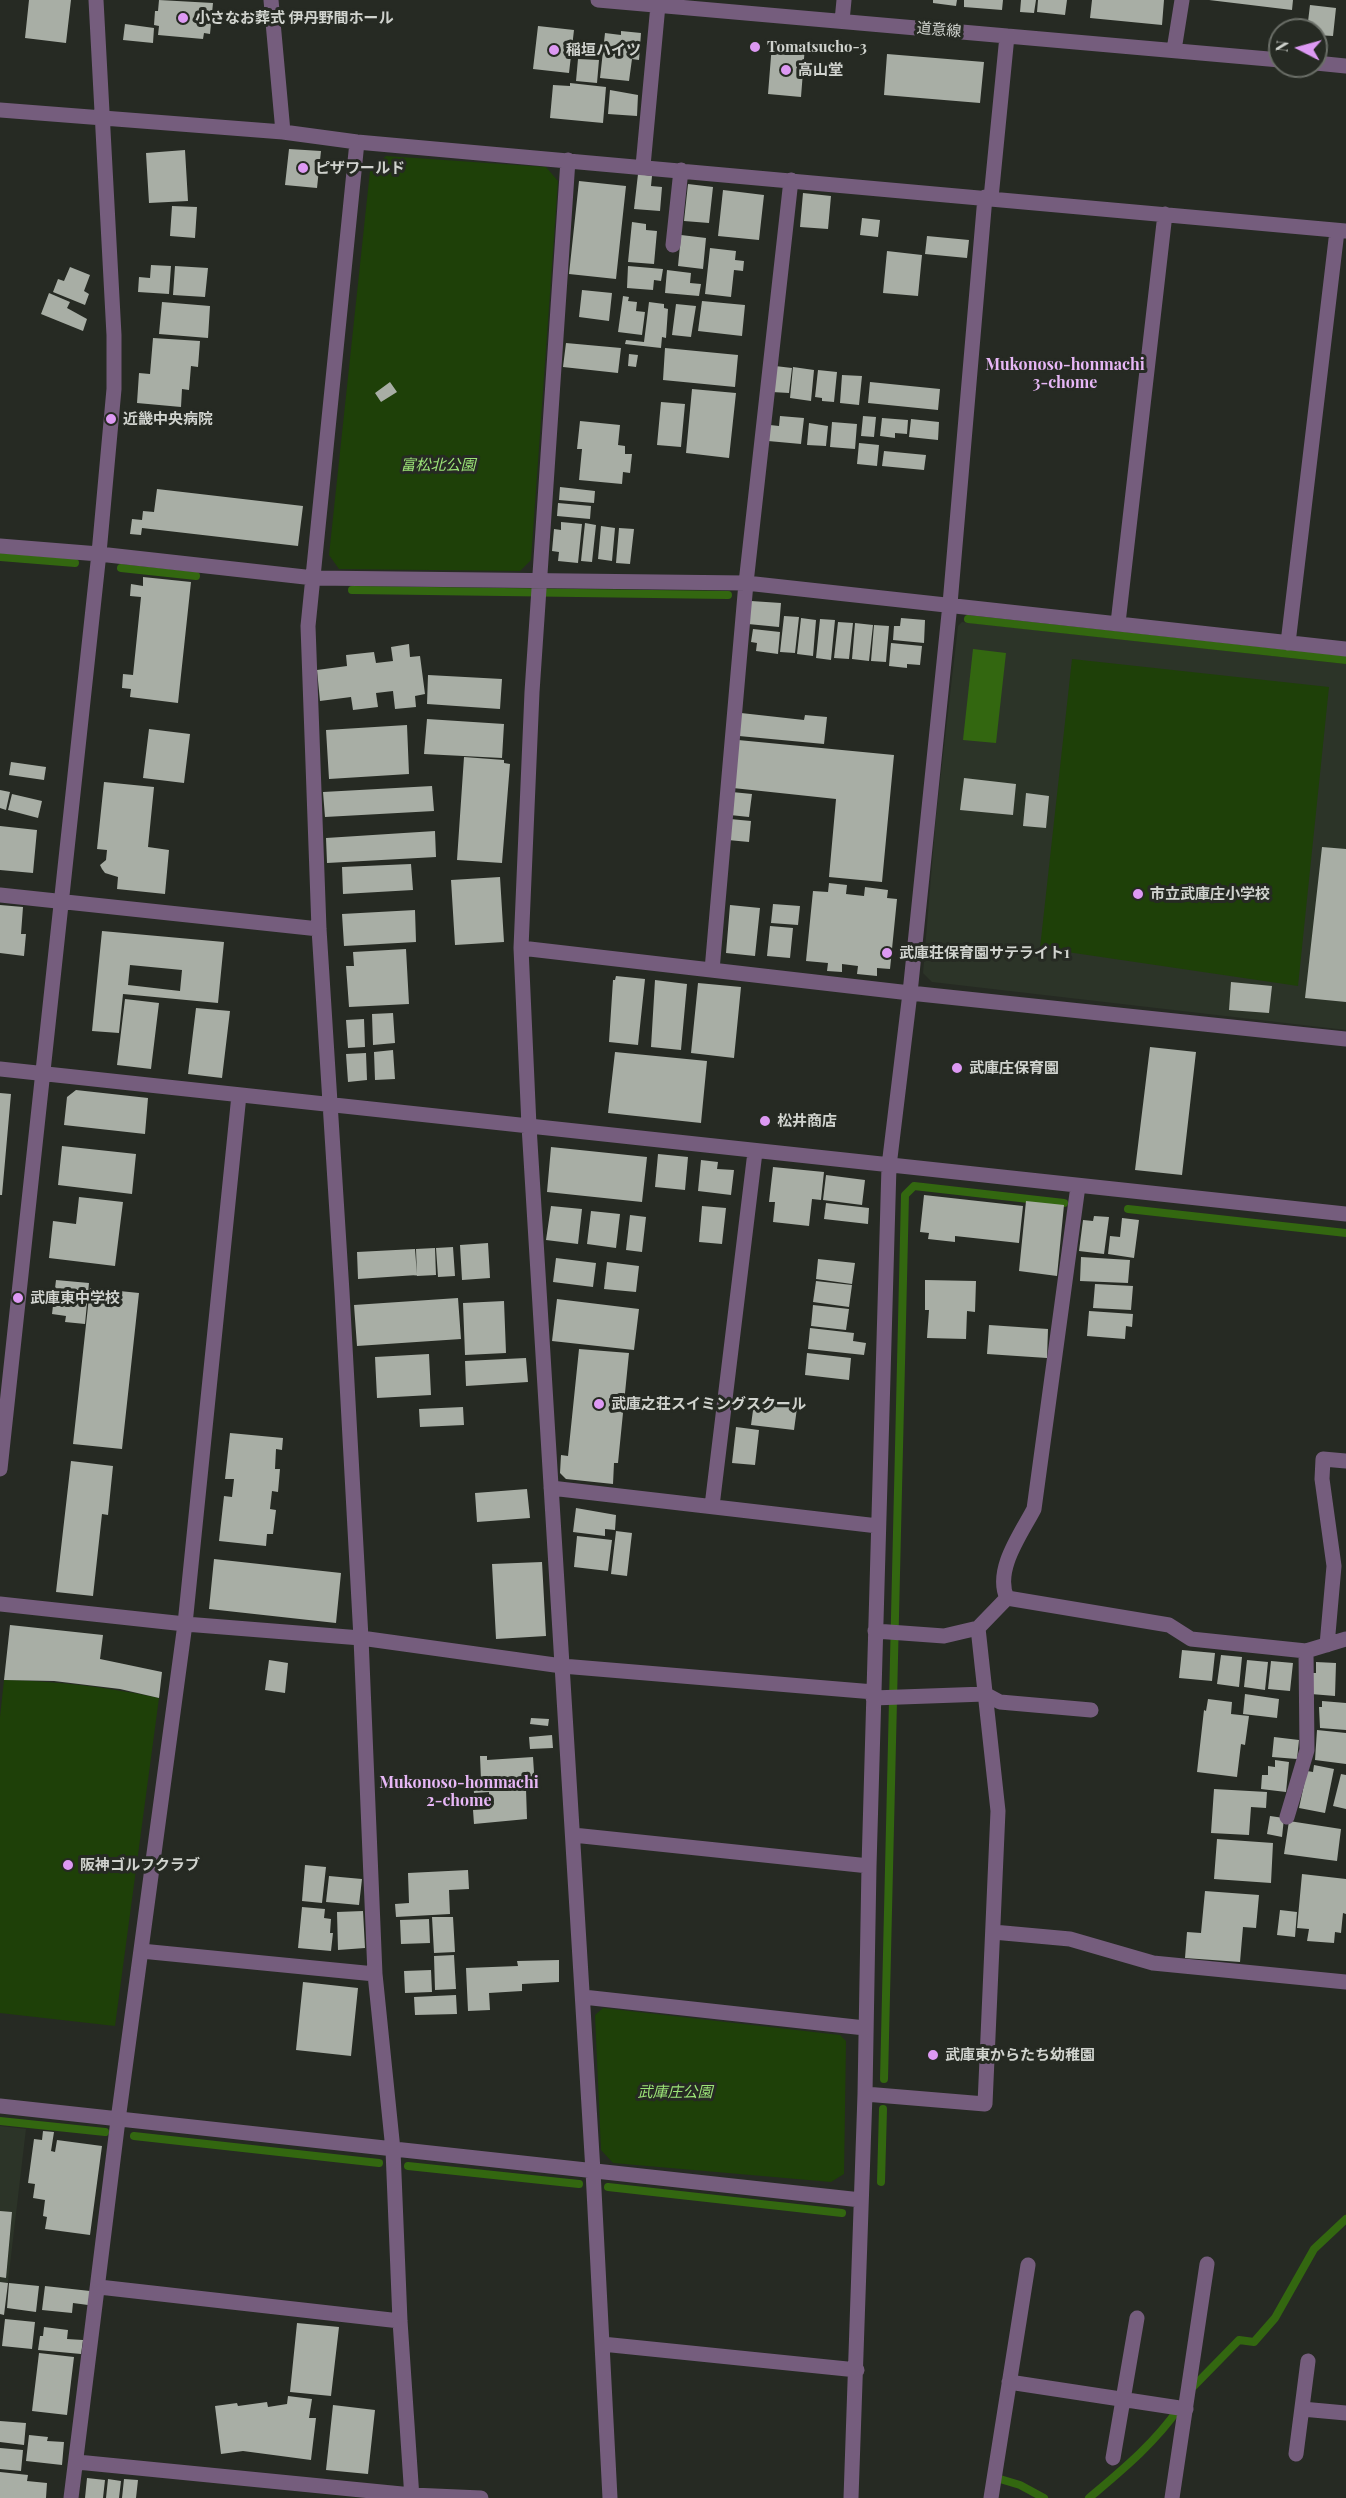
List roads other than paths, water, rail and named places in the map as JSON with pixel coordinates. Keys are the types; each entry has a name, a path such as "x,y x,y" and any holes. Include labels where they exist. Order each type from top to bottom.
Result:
{"street":[{"path":"0,1469 99,554 113,399 114,361 96,0"},
{"path":"271,0 283,132"},
{"name":"道意線","path":"598,0 1268,59"},
{"path":"842,21 844,0"},
{"path":"1174,50 1182,0"},
{"path":"643,166 649,3"},
{"path":"851,2498 865,2094 869,1866 884,1696 878,1526 889,1166 910,993 950,604 988,198 1007,36"},
{"path":"1328,64 1346,66"},
{"path":"0,110 283,132 357,141 1341,231 1288,642"},
{"path":"357,141 309,626 319,929 361,1638 375,1974 393,2151 400,2321 412,2496"},
{"path":"568,160 538,589 527,780 521,948 529,1126 583,1997 610,2498"},
{"path":"673,245 681,170"},
{"path":"712,970 747,582 791,180"},
{"path":"1118,623 1165,214"},
{"path":"0,546 99,554 314,578 538,589 747,582 1346,649"},
{"path":"0,895 319,929"},
{"path":"521,948 910,993 1346,1039"},
{"path":"0,1069 1346,1214"},
{"path":"72,2498 118,2120 185,1624 239,1095"},
{"path":"712,1506 755,1152"},
{"path":"1007,1598 1002,1586 1010,1555 1034,1509 1078,1186"},
{"path":"1327,1645 1334,1566 1322,1479 1323,1459 1346,1461"},
{"path":"551,1488 878,1526"},
{"path":"881,1631 944,1636 978,1628 1007,1598"},
{"path":"1007,1598 1169,1625 1191,1639 1306,1651 1346,1639"},
{"path":"0,1604 185,1624 361,1638 562,1666 884,1696 985,1694 1000,1702 1090,1710"},
{"path":"865,2094 985,2104 998,1811 978,1628"},
{"path":"1287,1817 1307,1750 1306,1651"},
{"path":"573,1835 869,1866"},
{"path":"993,1932 1070,1939 1153,1963 1346,1982"},
{"path":"141,1951 375,1974"},
{"path":"583,1997 865,2028"},
{"path":"0,2106 393,2151 861,2200"},
{"path":"1172,2498 1182,2406 1190,2384 1207,2264"},
{"path":"991,2498 1028,2265"},
{"path":"99,2287 400,2321"},
{"path":"1113,2458 1137,2318"},
{"path":"602,2343 857,2370"},
{"path":"1296,2454 1308,2361"},
{"path":"1009,2382 1182,2406"},
{"path":"1302,2409 1346,2413"},
{"path":"76,2462 412,2496 481,2498"}],"waterway":[{"path":"0,557 75,563"},
{"path":"121,568 196,576"},
{"path":"352,590 728,595"},
{"path":"968,619 1346,660"},
{"path":"884,2079 905,1195 914,1186 1064,1203"},
{"path":"1128,1209 1346,1233"},
{"path":"881,2182 883,2109"},
{"path":"0,2121 105,2132"},
{"path":"134,2136 379,2163"},
{"path":"408,2166 579,2184"},
{"path":"608,2187 842,2213"},
{"path":"1192,2388 1239,2340 1254,2342 1275,2318 1314,2249 1346,2219"},
{"path":"1089,2498 1148,2445 1179,2408"},
{"path":"1000,2479 1020,2485 1044,2498"}],"place":[{"name":"小さなお葬式 伊丹野間ホール","path":"183,18"},
{"name":"Tomatsucho-3","path":"755,47"},
{"name":"稲垣ハイツ","path":"554,50"},
{"name":"高山堂","path":"786,70"},
{"name":"ピザワールド","path":"303,168"},
{"name":"近畿中央病院","path":"111,419"},
{"name":"市立武庫庄小学校","path":"1138,894"},
{"name":"武庫荘保育園サテライト1","path":"887,953"},
{"name":"武庫庄保育園","path":"957,1068"},
{"name":"松井商店","path":"765,1121"},
{"name":"武庫東中学校","path":"18,1298"},
{"name":"武庫之荘スイミングスクール","path":"599,1404"},
{"name":"阪神ゴルフクラブ","path":"68,1865"},
{"name":"武庫東からたち幼稚園","path":"933,2055"}],"district":[{"name":"Mukonoso-honmachi 3-chome","path":"1065,374"},
{"name":"Mukonoso-honmachi 2-chome","path":"459,1792"}],"park label":[{"name":"富松北公園","path":"438,465"},
{"name":"武庫庄公園","path":"675,2092"}]}
